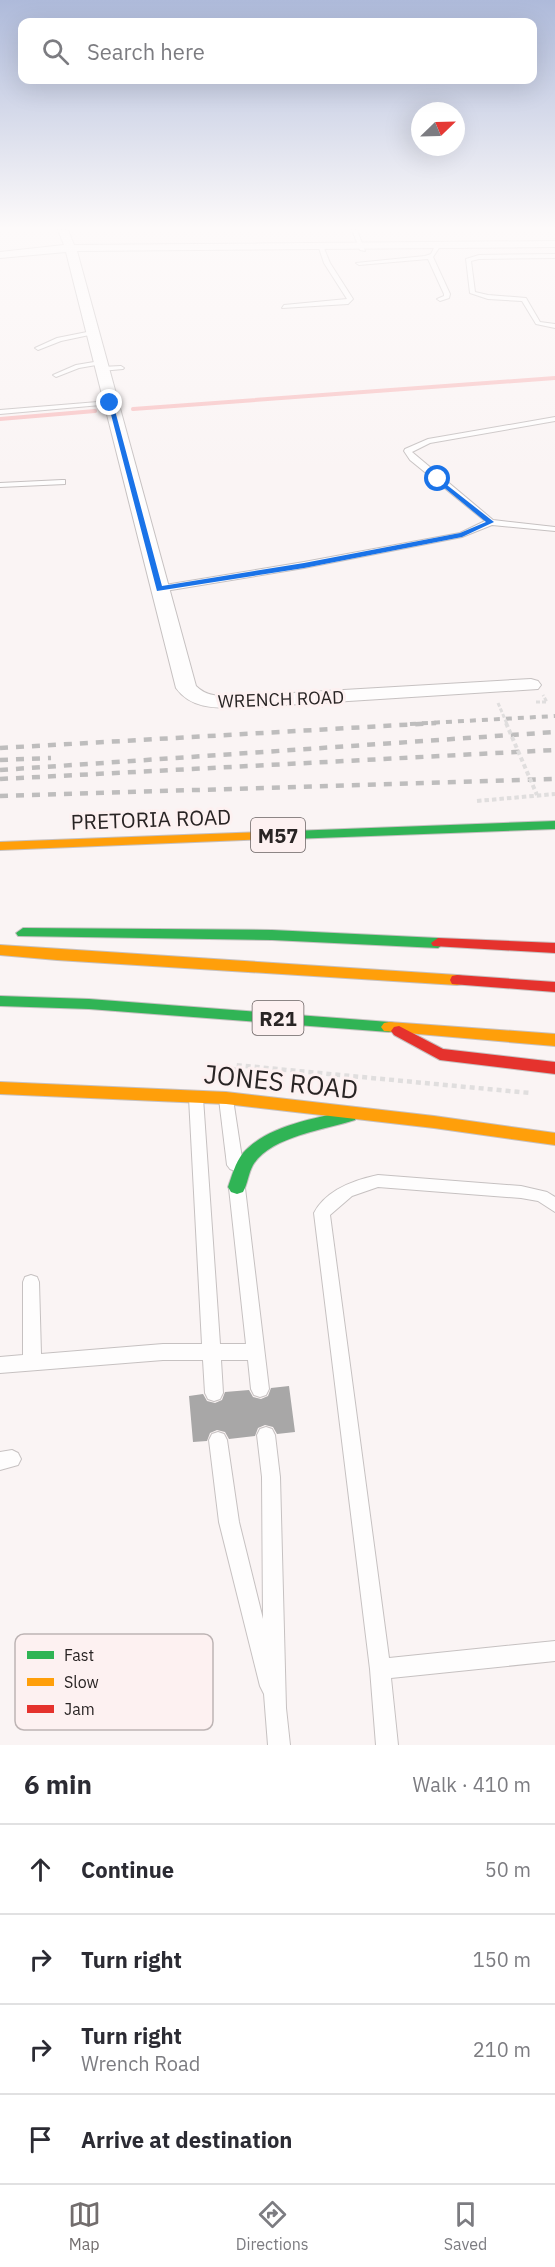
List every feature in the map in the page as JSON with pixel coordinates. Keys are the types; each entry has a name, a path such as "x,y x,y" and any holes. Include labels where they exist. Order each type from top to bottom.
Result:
{"main road":[{"name":"PRETORIA ROAD","path":"0,846 555,825"},
{"path":"10,934 31,932 273,935 555,948"},
{"path":"0,950 106,960 321,969 555,987"},
{"name":"R21","path":"0,1001 89,1004 555,1040"},
{"path":"390,1026 440,1054 555,1068"},
{"name":"JONES ROAD","path":"0,1088 226,1098 555,1139"},
{"path":"237,1187 249,1158 268,1144 359,1113"}],"street":[{"name":"WRENCH ROAD","path":"86,311 186,688 196,698 205,701 239,702 531,685"}],"lane":[{"path":"531,311 538,323 555,326"},
{"path":"38,348 66,337 92,333"},
{"path":"56,375 78,366 121,368"},
{"path":"0,412 110,403"},
{"path":"491,522 413,458 408,451 428,441 555,419"},
{"path":"0,485 62,482"},
{"path":"159,589 304,566 462,535 491,522 555,529"},
{"path":"196,1096 214,1393"},
{"path":"226,1098 260,1389"},
{"path":"387,1745 380,1669 322,1213 332,1201 356,1185 378,1181 521,1192 542,1196 555,1206"},
{"path":"32,1282 32,1364"},
{"path":"0,1365 163,1352 255,1352"},
{"path":"266,1435 271,1477 275,1708 279,1745"},
{"path":"218,1440 229,1522 275,1708"},
{"path":"380,1669 555,1651"}],"path":[{"path":"498,703 537,795"},
{"path":"477,801 555,794"},
{"path":"235,1065 531,1093"}],"building":[{"path":"289,1386 295,1432 277,1434 273,1427 265,1425 258,1428 255,1436 229,1439 225,1432 217,1430 210,1433 207,1441 193,1442 189,1396 203,1394 207,1401 215,1403 222,1400 225,1392 249,1390 253,1397 261,1399 268,1396 271,1388"}],"waterway":[{"path":"133,409 555,378"},
{"path":"0,419 95,411"}],"railway":[{"path":"410,724 555,716"},
{"path":"0,748 436,723"},
{"path":"0,770 555,732"},
{"path":"0,779 555,750"},
{"path":"0,760 51,758"},
{"path":"0,796 555,779"}],"traffic: fast":[{"path":"265,836 555,825"},
{"path":"23,933 272,935 438,943"},
{"path":"0,1001 89,1004 389,1027"},
{"path":"237,1187 250,1157 271,1141 296,1130 349,1116"}],"traffic: slow":[{"path":"0,846 265,836"},
{"path":"0,950 457,980"},
{"path":"389,1027 555,1040"},
{"path":"0,1088 226,1098 434,1122 555,1139"}],"traffic: jam":[{"path":"438,943 555,948"},
{"path":"457,980 555,987"},
{"path":"399,1031 440,1054 555,1068"}],"route":[{"path":"110,403 159,589 304,566 462,535 491,522 438,479"}]}
